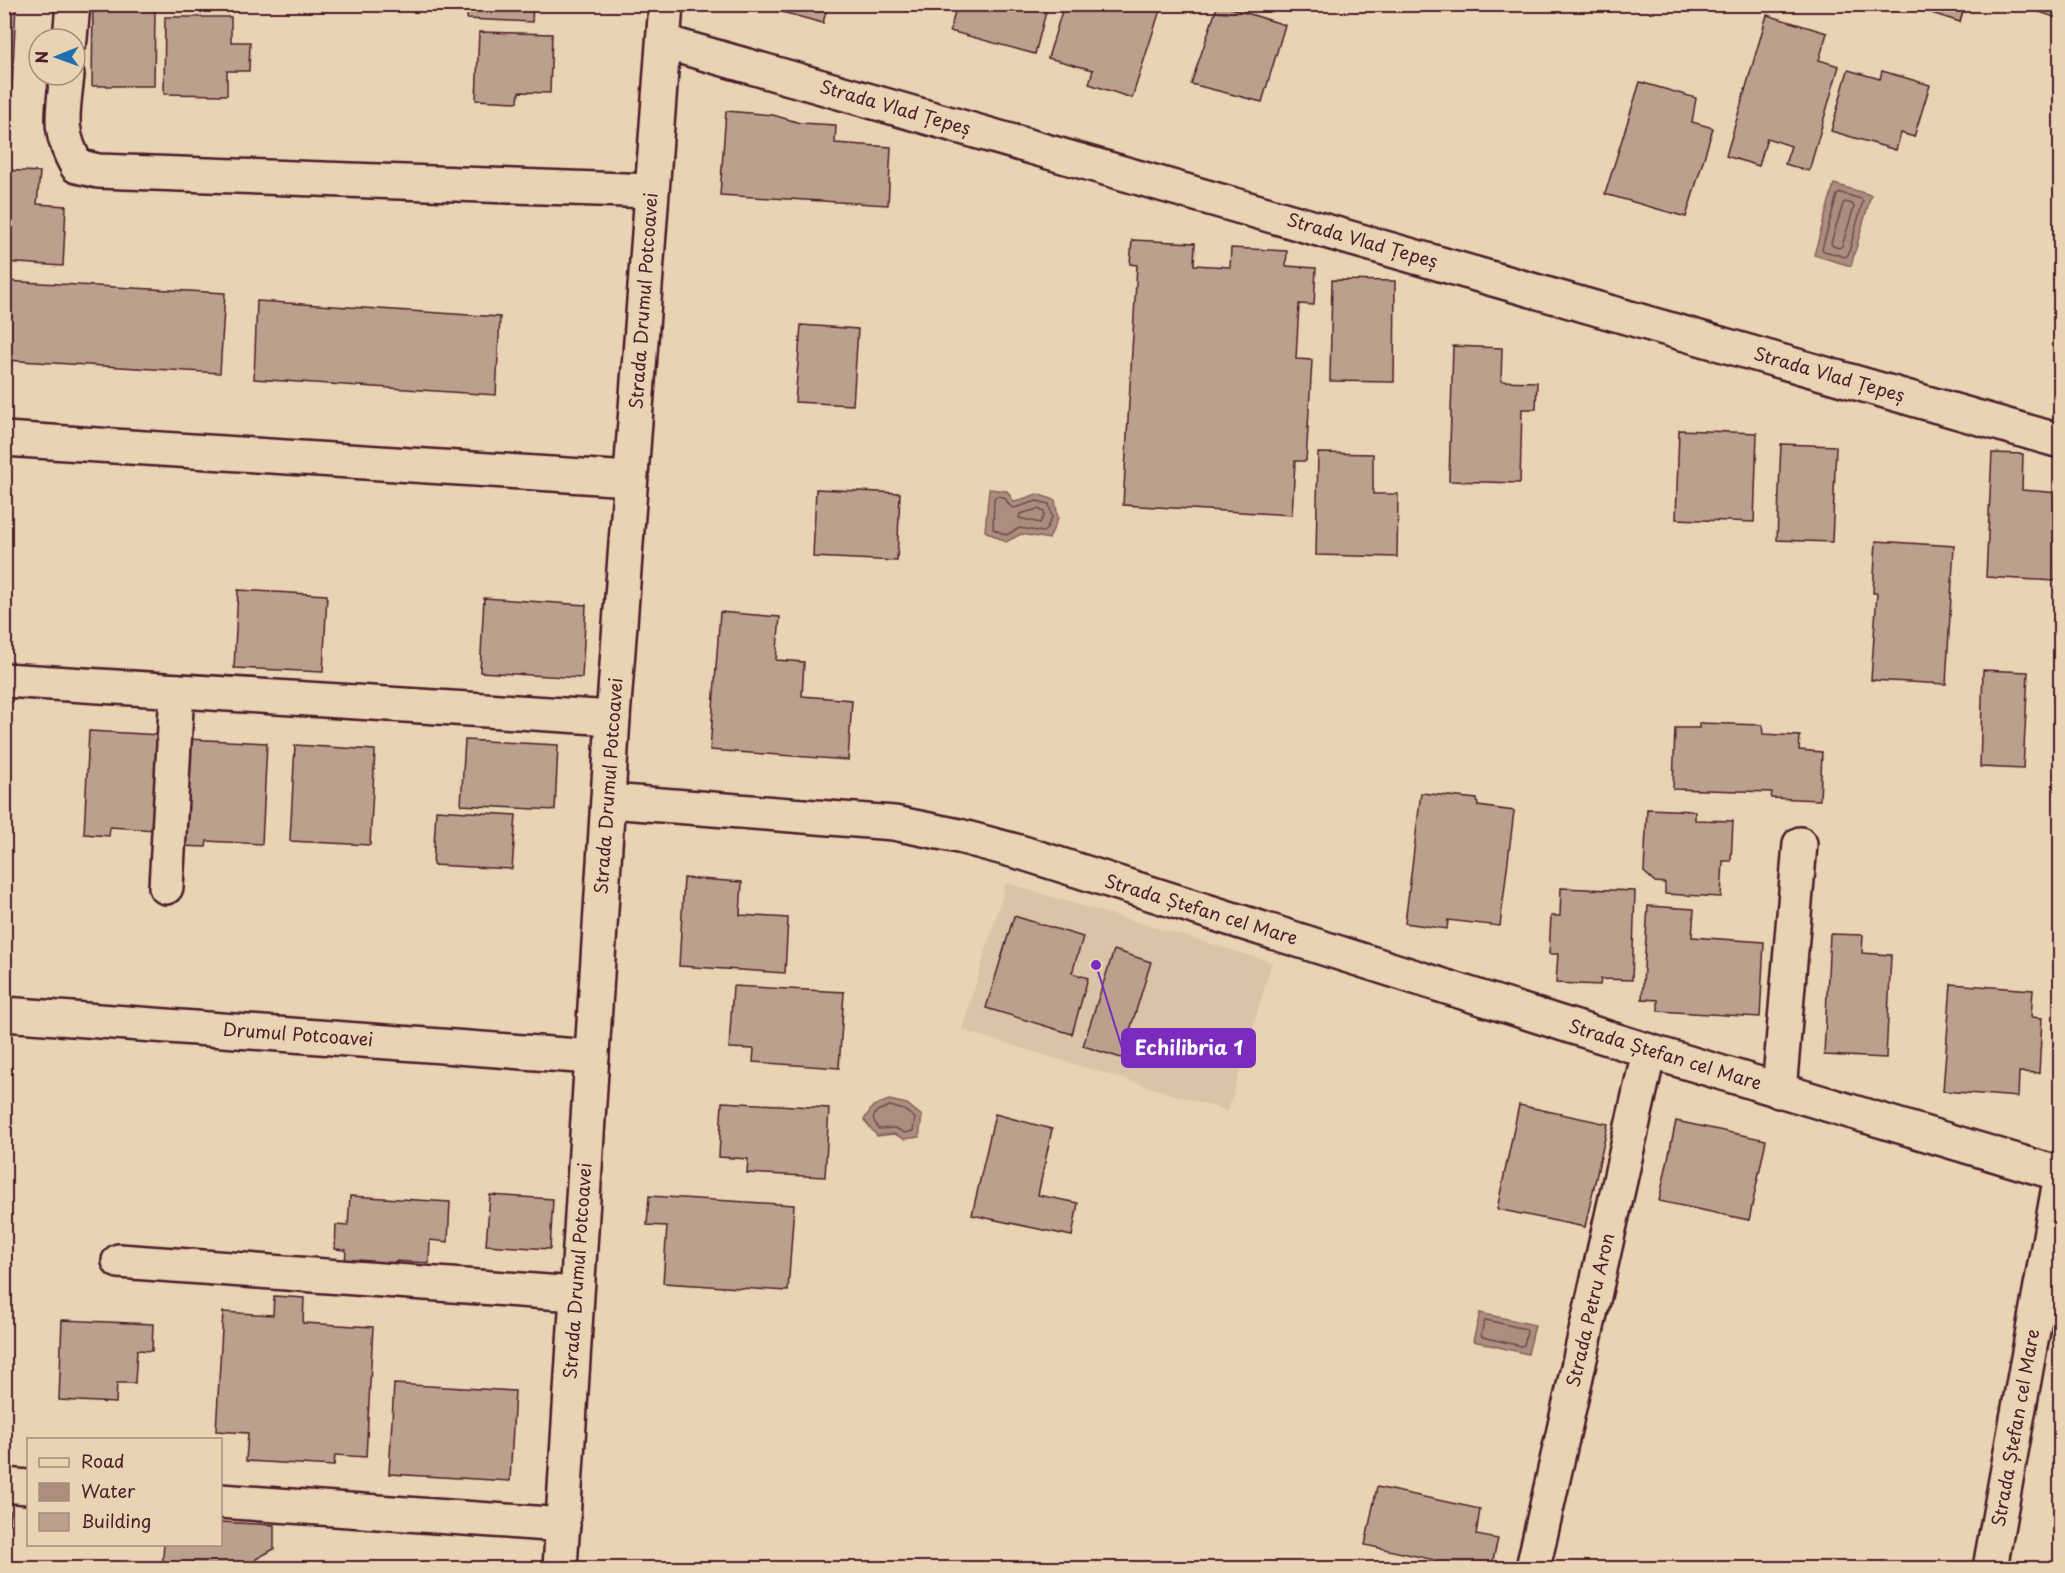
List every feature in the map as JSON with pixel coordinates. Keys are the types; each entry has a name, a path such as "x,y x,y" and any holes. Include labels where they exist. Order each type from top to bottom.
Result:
{"street":[{"path":"71,27 73,4"},
{"name":"Strada Drumul Potcoavei","path":"560,1569 613,718 666,4"},
{"name":"Strada Vlad Țepeș","path":"664,42 2061,441"},
{"path":"66,87 62,124 67,148 77,165 98,171 652,191"},
{"path":"4,439 630,479"},
{"path":"4,680 613,718"},
{"path":"166,887 177,691"},
{"name":"Strada Ștefan cel Mare","path":"609,801 894,823 959,836 1023,853 1779,1091 2061,1173"},
{"name":"Strada Ștefan cel Mare","path":"1779,1091 1800,844"},
{"name":"Drumul Potcoavei","path":"4,1014 592,1057"},
{"name":"Strada Petru Aron","path":"1533,1569 1649,1051"},
{"name":"Strada Ștefan cel Mare","path":"1990,1569 2061,1181"},
{"path":"119,1261 576,1294"},
{"path":"4,1485 27,1487"},
{"path":"222,1501 563,1525"}],"shaded area":[{"path":"1006,883 1272,962 1228,1111 962,1030"}],"water":[{"path":"1834,184 1871,195 1851,266 1814,255"},
{"path":"989,489 1007,491 1014,502 1037,494 1055,500 1058,518 1049,539 1021,534 1006,542 985,531"},
{"path":"889,1100 907,1104 922,1116 919,1137 904,1139 894,1134 877,1136 864,1120 873,1106"},
{"path":"1480,1313 1535,1325 1528,1354 1473,1341"}],"building":[{"path":"4,4 16,4 12,88 4,88"},
{"path":"468,4 533,4 532,22 467,19"},
{"path":"785,4 828,4 823,23 782,12"},
{"path":"957,4 1048,4 1035,54 950,31"},
{"path":"1064,4 1155,4 1161,7 1132,98 1089,84 1093,70 1048,58"},
{"path":"1218,4 1285,25 1262,102 1191,84"},
{"path":"1903,4 1965,4 1960,22"},
{"path":"2016,4 2060,4 2060,19"},
{"path":"93,8 155,9 154,86 92,86"},
{"path":"1767,15 1827,33 1819,60 1839,66 1809,171 1785,164 1791,146 1767,138 1759,166 1726,156"},
{"path":"165,17 231,17 231,42 250,42 249,71 227,71 227,95 164,94"},
{"path":"479,32 552,34 550,93 519,92 518,102 476,100"},
{"path":"1848,70 1880,79 1882,71 1930,85 1914,137 1901,133 1896,150 1831,131"},
{"path":"1640,82 1696,98 1692,122 1713,128 1686,217 1605,194"},
{"path":"726,111 773,115 800,123 836,125 835,143 891,147 888,205 720,195"},
{"path":"4,170 40,172 37,204 66,206 63,266 4,262"},
{"path":"1132,240 1195,243 1194,265 1230,267 1231,248 1287,251 1286,266 1316,268 1314,305 1299,304 1296,359 1312,360 1306,461 1295,461 1292,515 1123,505 1137,265 1130,264"},
{"path":"1332,280 1395,281 1394,382 1330,381"},
{"path":"4,281 225,293 220,373 4,360"},
{"path":"257,301 500,317 496,395 254,379"},
{"path":"801,325 858,329 853,405 795,402"},
{"path":"1453,346 1502,348 1501,381 1537,382 1536,409 1522,409 1520,483 1449,481"},
{"path":"1679,430 1757,433 1754,522 1676,519"},
{"path":"1781,444 1836,446 1832,542 1777,540"},
{"path":"1318,453 1373,454 1373,494 1398,494 1397,557 1316,555"},
{"path":"1992,453 2023,454 2022,490 2060,493 2056,581 1986,577"},
{"path":"816,489 900,493 897,561 813,557"},
{"path":"1876,541 1954,546 1946,684 1871,680 1877,593 1873,593"},
{"path":"238,590 327,595 323,672 234,668"},
{"path":"484,598 586,605 582,678 480,672"},
{"path":"720,612 780,617 776,660 804,662 802,696 852,700 848,760 710,750"},
{"path":"1983,670 2028,672 2023,769 1980,767"},
{"path":"1699,723 1762,725 1763,734 1800,736 1799,750 1822,752 1820,800 1771,798 1772,792 1673,789 1675,728 1699,728"},
{"path":"89,731 161,735 156,830 110,827 109,836 84,834"},
{"path":"187,739 267,743 262,844 207,841 206,847 181,846"},
{"path":"465,740 558,745 555,810 461,805"},
{"path":"295,745 375,750 370,845 290,841"},
{"path":"1421,793 1477,799 1478,806 1514,811 1500,926 1448,920 1447,929 1405,923"},
{"path":"1647,809 1695,811 1695,820 1733,821 1731,861 1723,861 1721,897 1665,894 1665,883 1655,882 1644,872"},
{"path":"436,810 516,815 512,869 433,865"},
{"path":"684,878 742,882 740,915 788,918 785,973 679,966"},
{"path":"1561,888 1635,891 1632,980 1601,979 1600,985 1556,983 1558,954 1549,954 1551,916 1560,916"},
{"path":"1648,906 1694,909 1692,937 1764,942 1760,1017 1658,1011 1658,1000 1642,999"},
{"path":"1014,916 1083,937 1072,973 1088,978 1072,1034 986,1008"},
{"path":"1830,934 1863,935 1862,953 1891,955 1886,1058 1824,1055"},
{"path":"1114,950 1151,962 1127,1040 1137,1043 1131,1061 1083,1046"},
{"path":"1951,984 2033,990 2031,1017 2042,1018 2039,1073 2019,1072 2018,1097 1943,1091"},
{"path":"733,986 844,992 839,1068 753,1062 754,1049 729,1048"},
{"path":"722,1102 829,1108 825,1177 747,1173 748,1159 719,1157"},
{"path":"1519,1105 1608,1124 1585,1227 1497,1209"},
{"path":"995,1114 1052,1129 1038,1195 1078,1203 1072,1236 972,1215"},
{"path":"1676,1121 1766,1140 1749,1220 1659,1201"},
{"path":"490,1195 553,1199 550,1249 486,1245"},
{"path":"350,1196 450,1202 448,1242 430,1240 429,1263 395,1261 394,1268 345,1265 346,1250 335,1249 336,1225 348,1226"},
{"path":"649,1196 794,1205 788,1291 663,1283 667,1226 647,1225"},
{"path":"274,1296 304,1298 303,1323 373,1327 366,1457 335,1455 334,1466 246,1461 248,1433 216,1431 223,1312 273,1315"},
{"path":"62,1320 153,1324 152,1351 137,1350 135,1383 117,1383 116,1403 59,1400"},
{"path":"394,1384 515,1391 510,1481 389,1474"},
{"path":"1377,1487 1480,1509 1476,1535 1498,1539 1491,1568 1434,1568 1435,1560 1365,1545"},
{"path":"4,1511 10,1511 6,1568 4,1568"},
{"path":"222,1522 274,1525 274,1549 256,1559 256,1568 162,1568 164,1546 222,1546"}],"place":[{"name":"Echilibria 1","path":"1096,965"}]}
